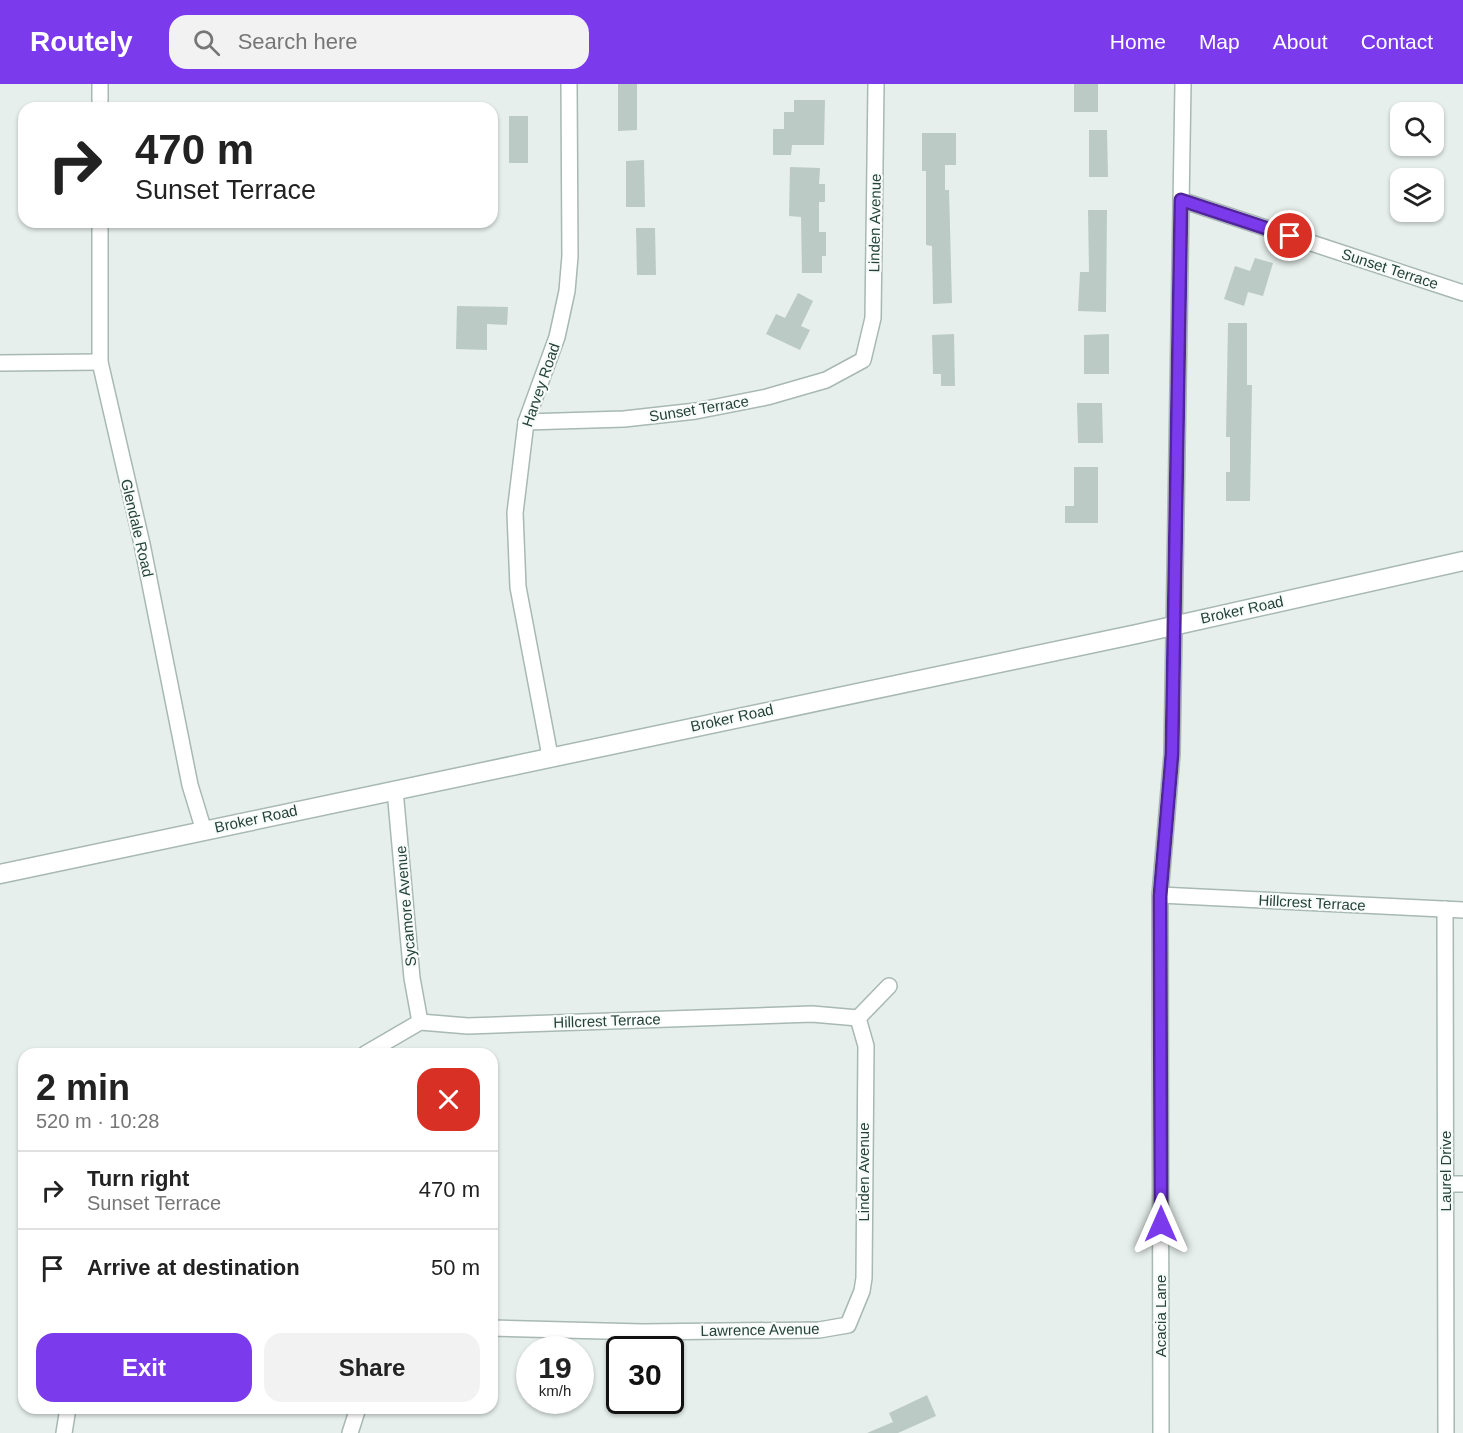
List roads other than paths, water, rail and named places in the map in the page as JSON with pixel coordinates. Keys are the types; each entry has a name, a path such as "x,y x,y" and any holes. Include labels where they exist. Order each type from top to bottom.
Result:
{"street":[{"path":"100,84 100,102"},
{"name":"Harvey Road","path":"550,756 518,587 515,513 526,422 557,337 567,291 570,256 570,84"},
{"name":"Linden Avenue","path":"863,360 873,318 876,84"},
{"name":"Acacia Lane","path":"1161,1433 1160,896 1172,754 1183,84"},
{"name":"Sunset Terrace","path":"1181,200 1463,293"},
{"name":"Glendale Road","path":"100,228 100,362 142,544 190,785 204,831"},
{"name":"Sunset Terrace","path":"526,422 632,419 696,411 766,397 826,380 863,360"},
{"path":"0,363 100,362"},
{"name":"Broker Road","path":"0,874 1175,625 1463,561"},
{"name":"Sycamore Avenue","path":"395,790 412,978 420,1022"},
{"name":"Hillcrest Terrace","path":"1160,896 1463,910"},
{"name":"Laurel Drive","path":"1445,909 1446,1433"},
{"path":"858,1018 889,986"},
{"name":"Hillcrest Terrace","path":"420,1022 468,1026 812,1014 858,1018"},
{"name":"Linden Avenue","path":"848,1325 862,1291 864,1278 866,1046 858,1018"},
{"path":"375,1048 420,1022"},
{"path":"1446,1184 1463,1184"},
{"name":"Lawrence Avenue","path":"498,1328 642,1332 819,1330 848,1325"},
{"path":"64,1433 67,1414"},
{"path":"350,1433 356,1414"}]}
